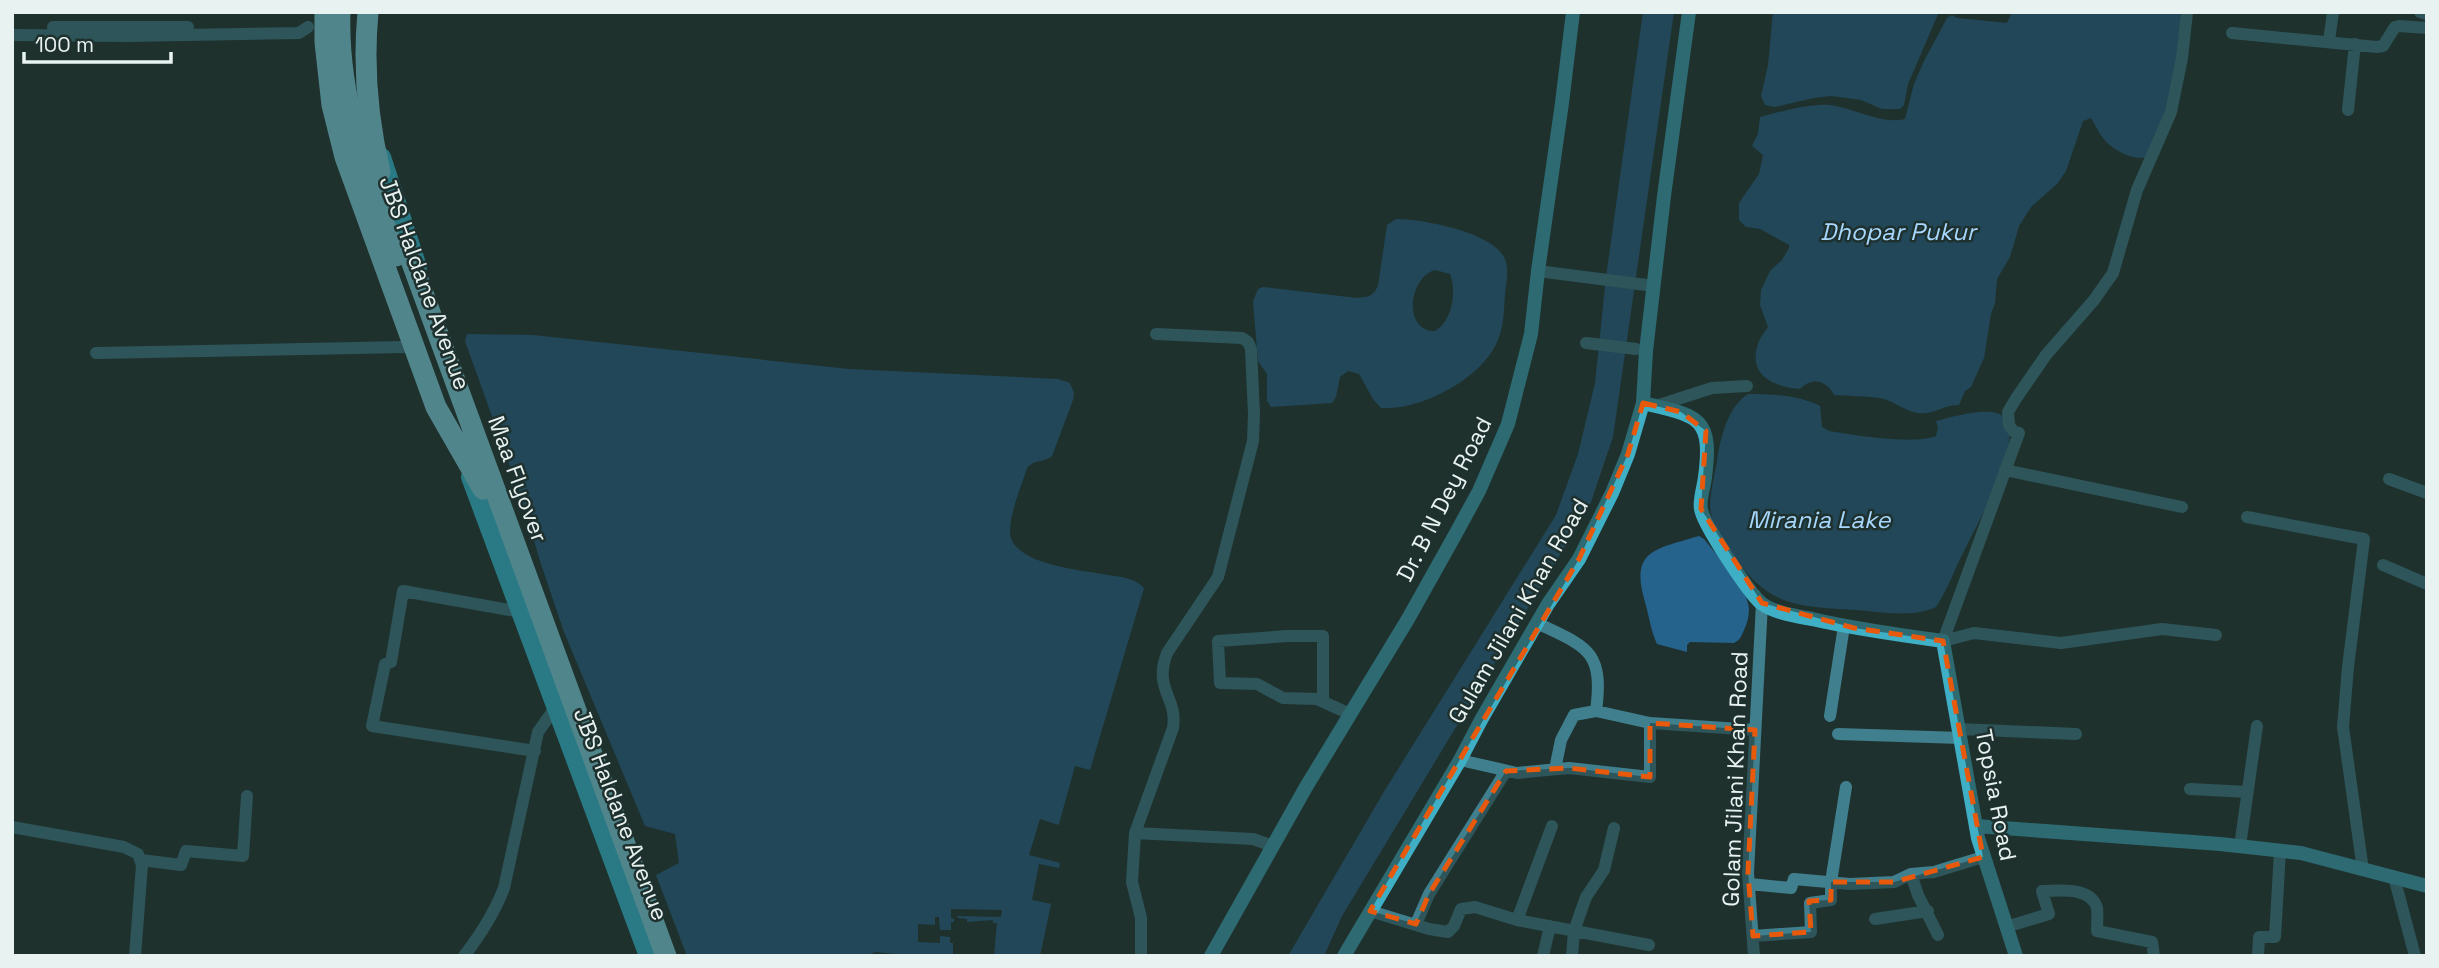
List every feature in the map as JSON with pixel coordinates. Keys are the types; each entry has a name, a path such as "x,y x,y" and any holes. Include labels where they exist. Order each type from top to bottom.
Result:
{"highway":[{"path":"325,12 325,42 332,105 345,157 436,407 483,489"},
{"name":"Maa Flyover","path":"340,12 342,75 360,154 650,956"},
{"name":"Maa Flyover","path":"351,12 352,55 367,136 666,956"},
{"path":"368,12 368,89 371,126 380,172"}],"main road":[{"name":"JBS Haldane Avenue","path":"334,12 340,97 360,173 411,321 650,956"},
{"name":"JBS Haldane Avenue","path":"359,12 365,79 391,190 506,502 575,700 671,956"}],"street":[{"name":"Dr. B N Dey Road","path":"1211,956 1455,535 1508,424 1531,334 1573,12"},
{"name":"Gulam Jilani Khan Road","path":"1344,956 1537,623 1579,559 1612,493 1649,405 1648,285 1664,196 1689,12"},
{"path":"1943,641 2019,433 2014,432 2009,425 2008,412 2046,355 2094,300 2113,273 2137,190 2171,112 2182,58 2187,12"},
{"path":"2329,41 2333,12"},
{"path":"2420,12 2427,13"},
{"path":"12,26 308,27 299,33 12,35"},
{"path":"2232,33 2383,46 2393,30 2399,26 2427,28"},
{"path":"2348,110 2356,44"},
{"path":"1538,271 1648,285"},
{"path":"1140,956 1141,918 1132,882 1135,833 1173,729 1174,712 1163,684 1163,663 1218,577 1253,441 1254,425 1251,349 1248,342 1242,338 1156,334"},
{"path":"1586,343 1636,349"},
{"path":"96,353 404,347"},
{"path":"1649,405 1712,388 1747,386"},
{"path":"1649,405 1681,412 1697,421 1706,431 1709,447 1700,509 1707,525 1741,577 1762,603 1790,615 1943,641 1974,633 2061,643 2162,629 2216,635"},
{"path":"2005,470 2182,508"},
{"path":"2389,478 2427,493"},
{"path":"2246,517 2364,539 2343,727 2363,870"},
{"path":"2383,565 2426,579"},
{"path":"521,612 403,591 391,662 385,664 372,726 535,751"},
{"name":"Golam Jilani Khan Road","path":"1754,956 1748,873 1762,603"},
{"path":"1537,623 1579,643 1591,655 1597,666 1596,711"},
{"path":"1830,716 1844,626"},
{"path":"1323,702 1323,636 1218,641 1220,683 1257,684 1283,698 1317,699 1323,702 1350,714"},
{"name":"Topsia Road","path":"1943,641 1983,857 2016,956"},
{"path":"464,956 490,921 504,888 538,732 555,708 575,700"},
{"path":"1555,769 1561,740 1574,715 1596,711 1650,723 1755,730"},
{"path":"1460,760 1517,773 1569,768 1650,777 1650,723"},
{"path":"2240,846 2257,726"},
{"path":"1838,734 2076,734"},
{"path":"1416,924 1429,894 1506,771"},
{"path":"1753,936 1811,932 1810,902 1831,900 1831,881 1846,788"},
{"path":"2190,789 2248,792"},
{"path":"141,860 181,865 186,850 243,856 247,796"},
{"path":"1517,920 1552,826"},
{"path":"1976,826 2301,853 2427,886"},
{"path":"12,827 124,847 138,854 141,860 135,956"},
{"path":"1572,956 1574,931 1586,897 1604,870 1614,828"},
{"path":"1135,833 1253,839 1273,846"},
{"path":"2258,956 2259,937 2275,937 2280,851"},
{"path":"1750,884 1791,888 1794,879 1850,884 1894,882 1911,874 1934,872 1983,857"},
{"path":"1911,874 1938,934"},
{"path":"2394,877 2415,956"},
{"path":"2006,927 2049,914 2042,891 2077,891 2097,906 2097,931 2152,942 2154,956"},
{"path":"1370,911 1448,932 1454,926 1461,909 1475,907 1517,920 1649,945"},
{"path":"1875,919 1928,911"},
{"path":"1543,956 1550,926"}],"highlighted area":[{"path":"1643,403 1681,412 1706,431 1701,509 1762,603 1854,628 1943,641 1983,857 1894,882 1831,882 1831,900 1809,901 1811,932 1753,936 1748,873 1755,730 1650,723 1650,777 1569,768 1506,771 1429,894 1416,924 1370,911 1579,559 1628,454"}],"water":[{"path":"1643,12 1674,12 1613,437 1590,505 1342,916 1324,956 1288,956 1385,790 1556,515 1578,454 1595,383 1606,277"},
{"path":"1773,12 1939,12 1908,84 1904,105 1900,109 1882,109 1861,100 1831,96 1775,107 1765,105 1761,96 1768,65"},
{"name":"Dhopar Pukur","path":"2012,12 2180,12 2182,28 2171,105 2149,156 2137,158 2117,150 2103,138 2091,118 2083,121 2066,171 2057,184 2031,207 2019,226 2010,257 1997,279 1984,358 1971,387 1965,391 1959,405 1919,413 1879,398 1834,395 1823,383 1809,383 1800,389 1771,382 1764,377 1756,362 1759,341 1768,327 1760,305 1761,290 1770,271 1782,260 1789,245 1760,229 1746,227 1739,220 1739,203 1759,174 1763,155 1752,146 1758,134 1760,117 1795,108 1830,105 1887,120 1905,119 1914,84 1947,18 1952,15 1957,18 2007,23"},
{"path":"1396,219 1438,224 1471,234 1497,248 1506,261 1507,271 1503,321 1492,352 1481,365 1450,389 1414,404 1381,408 1359,374 1348,371 1340,377 1332,403 1271,407 1267,401 1267,374 1258,361 1253,301 1258,289 1263,287 1357,298 1370,295 1378,286 1387,225","holes":["1435,270 1450,274 1453,297 1446,321 1435,331 1424,329 1414,314 1413,303 1419,282"]},
{"path":"467,334 533,335 849,369 1058,379 1070,383 1074,393 1073,400 1052,456 1027,468 1012,516 1010,532 1013,543 1035,559 1066,568 1128,578 1144,588 1090,770 1075,766 1049,860 1060,863 1040,956 913,956 876,952 865,956 687,956 656,875 679,863 675,834 645,826 564,632 523,503 465,341"},
{"name":"Mirania Lake","path":"1748,394 1803,399 1820,406 1822,427 1829,431 1884,438 1926,439 1936,436 1936,421 1972,413 1992,412 2005,418 2009,430 2008,446 1997,484 1936,607 1897,613 1799,604 1770,593 1743,569 1717,530 1710,507 1724,429 1736,405"},
{"path":"1699,536 1738,582 1748,601 1749,614 1742,635 1736,642 1690,642 1687,652 1657,644 1641,584 1641,571 1650,554 1671,544"}],"pier":[{"path":"1040,819 1059,825 1049,860 1029,855"},
{"path":"1039,864 1059,868 1052,904 1032,900"},
{"path":"951,909 1002,910 1001,917 957,916 967,919 967,922 993,920 993,923 997,923 994,956 953,956 950,937 940,936 940,943 918,942 918,924 935,925 935,917 939,917 940,930 951,930 951,922 954,922 954,919 951,918"}]}
